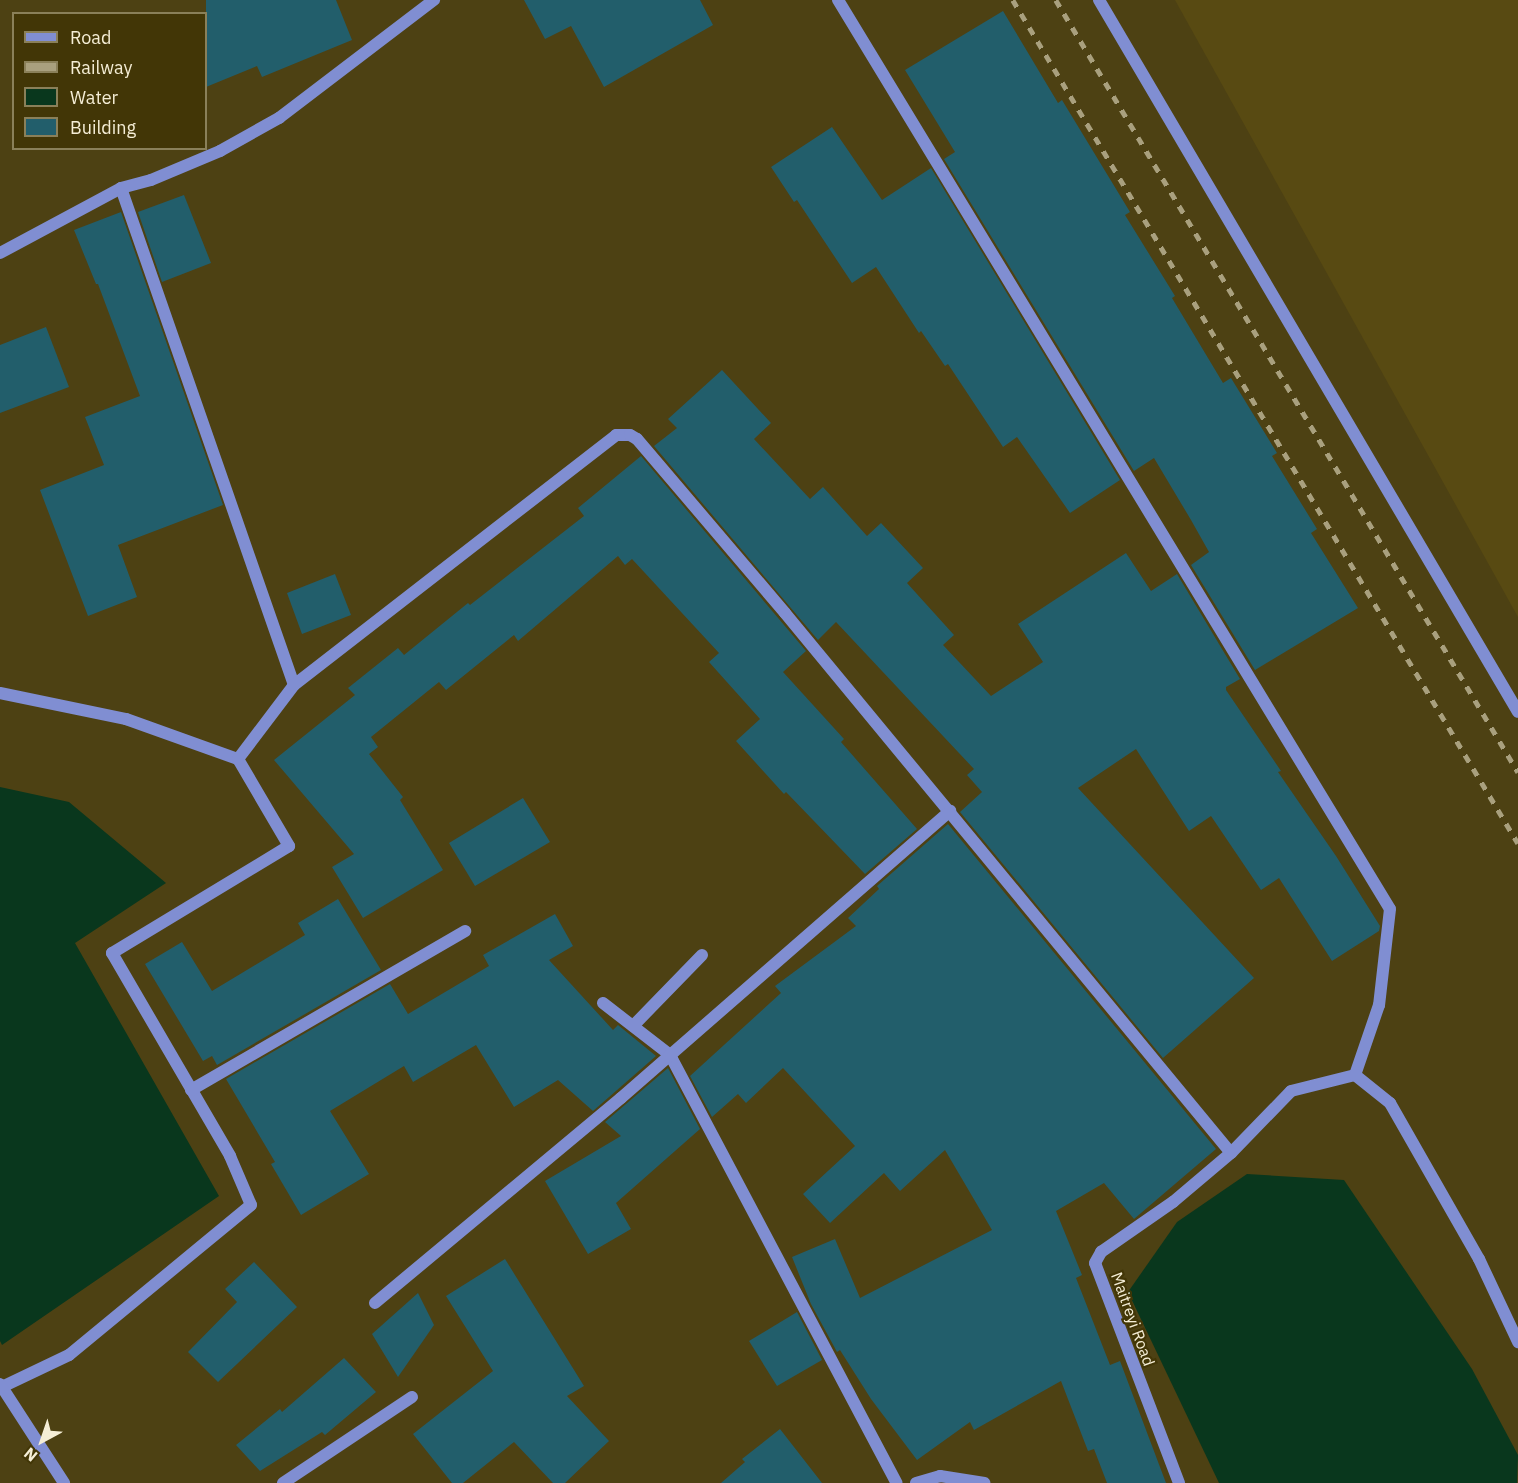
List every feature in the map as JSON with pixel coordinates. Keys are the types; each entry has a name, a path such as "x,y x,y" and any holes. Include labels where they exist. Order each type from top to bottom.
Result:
{"street":[{"path":"0,253 121,188 151,180 220,152 279,118 434,0"},
{"path":"838,0 1390,909 1379,1005 1355,1075 1390,1103 1479,1259 1518,1342"},
{"path":"1099,0 1518,712"},
{"path":"121,188 294,685"},
{"path":"238,759 294,685 616,435 630,435 659,465 950,811 1231,1153"},
{"path":"0,693 126,719 238,759 289,846 112,953 230,1156 251,1205 69,1355 1,1385 64,1483"},
{"path":"375,1303 670,1055 950,811"},
{"path":"191,1090 465,931"},
{"path":"633,1026 702,954"},
{"path":"603,1003 670,1055 897,1483"},
{"name":"Maitreyi Road","path":"1179,1483 1095,1263 1101,1252 1173,1202 1231,1153 1291,1091 1355,1075"},
{"path":"283,1483 412,1396"},
{"path":"916,1483 940,1476 984,1483"}],"shaded area":[{"path":"1175,0 1518,0 1518,617"}],"water":[{"path":"0,787 69,802 166,883 75,943 219,1196 2,1345 0,1341"},
{"path":"1247,1174 1344,1180 1472,1369 1518,1455 1517,1483 1219,1483 1128,1292 1177,1222"}],"building":[{"path":"206,0 336,0 352,40 262,77 257,66 207,87"},
{"path":"524,0 700,0 713,25 604,87 571,26 545,39"},
{"path":"1003,11 1058,103 1062,100 1130,212 1125,215 1175,296 1172,298 1223,383 1231,378 1277,453 1272,456 1317,529 1311,533 1358,608 1255,670 1191,565 1209,552 1191,520 1154,458 1134,471 944,159 955,152 905,70"},
{"path":"832,127 882,200 931,168 1120,480 1070,513 1017,437 1003,447 948,364 945,366 921,331 919,333 876,267 852,283 797,200 794,202 771,167"},
{"path":"184,195 211,263 162,282 138,212"},
{"path":"121,212 223,505 118,545 137,597 88,616 40,490 104,465 85,417 140,396 98,284 96,284 74,230"},
{"path":"46,327 69,387 0,413 0,345"},
{"path":"722,370 771,423 754,439 810,499 823,487 867,536 881,523 923,568 907,583 954,635 943,645 991,696 1043,662 1018,624 1126,553 1151,591 1177,574 1240,679 1226,687 1226,690 1281,771 1278,772 1336,856 1380,926 1379,931 1332,961 1279,878 1261,890 1211,816 1189,831 1136,749 1078,788 1254,978 1163,1058 960,812 982,792 967,775 974,769 836,622 818,640 654,446 677,428 668,419"},
{"path":"641,456 806,651 783,672 844,739 841,742 917,829 865,874 786,792 784,794 736,741 760,719 709,662 719,653 632,559 625,565 618,556 518,641 514,635 446,690 439,682 371,737 378,747 369,754 403,797 400,800 443,870 363,918 332,867 354,854 274,760 355,695 348,688 398,648 404,655 468,603 470,605 584,516 578,508"},
{"path":"335,574 351,615 302,634 287,593"},
{"path":"523,798 550,842 475,886 449,843"},
{"path":"948,824 1216,1149 1134,1219 1104,1183 1056,1211 1082,1275 1076,1278 1110,1365 1120,1361 1166,1483 1107,1483 1094,1449 1088,1451 1061,1381 974,1430 970,1422 917,1460 871,1399 840,1350 837,1352 811,1304 792,1257 835,1239 860,1298 992,1230 945,1150 900,1191 884,1173 830,1223 803,1194 855,1146 783,1068 746,1103 738,1094 712,1117 690,1076 781,993 775,986 856,926 848,918 879,889 877,886"},
{"path":"338,899 381,970 217,1065 212,1056 203,1061 145,964 182,942 212,991 305,935 298,923"},
{"path":"555,914 573,946 549,960 613,1030 618,1025 656,1056 593,1111 558,1080 514,1107 476,1045 413,1082 404,1066 330,1111 369,1174 301,1215 271,1164 275,1162 226,1079 390,984 408,1014 489,966 483,955"},
{"path":"668,1068 700,1129 616,1203 631,1229 588,1254 545,1181 621,1136 605,1122"},
{"path":"505,1259 584,1386 567,1396 609,1441 565,1483 553,1483 514,1442 463,1483 452,1483 413,1434 493,1371 446,1296"},
{"path":"254,1262 297,1307 218,1382 188,1352 237,1302 225,1289"},
{"path":"418,1293 434,1325 398,1377 372,1334"},
{"path":"797,1312 822,1360 777,1386 749,1341"},
{"path":"344,1358 376,1392 325,1435 322,1432 260,1471 236,1445 280,1409 282,1412"},
{"path":"780,1429 822,1483 721,1483 745,1462 742,1459"}],"railway":[{"path":"1013,0 1518,843"},
{"path":"1056,0 1518,772"}]}
